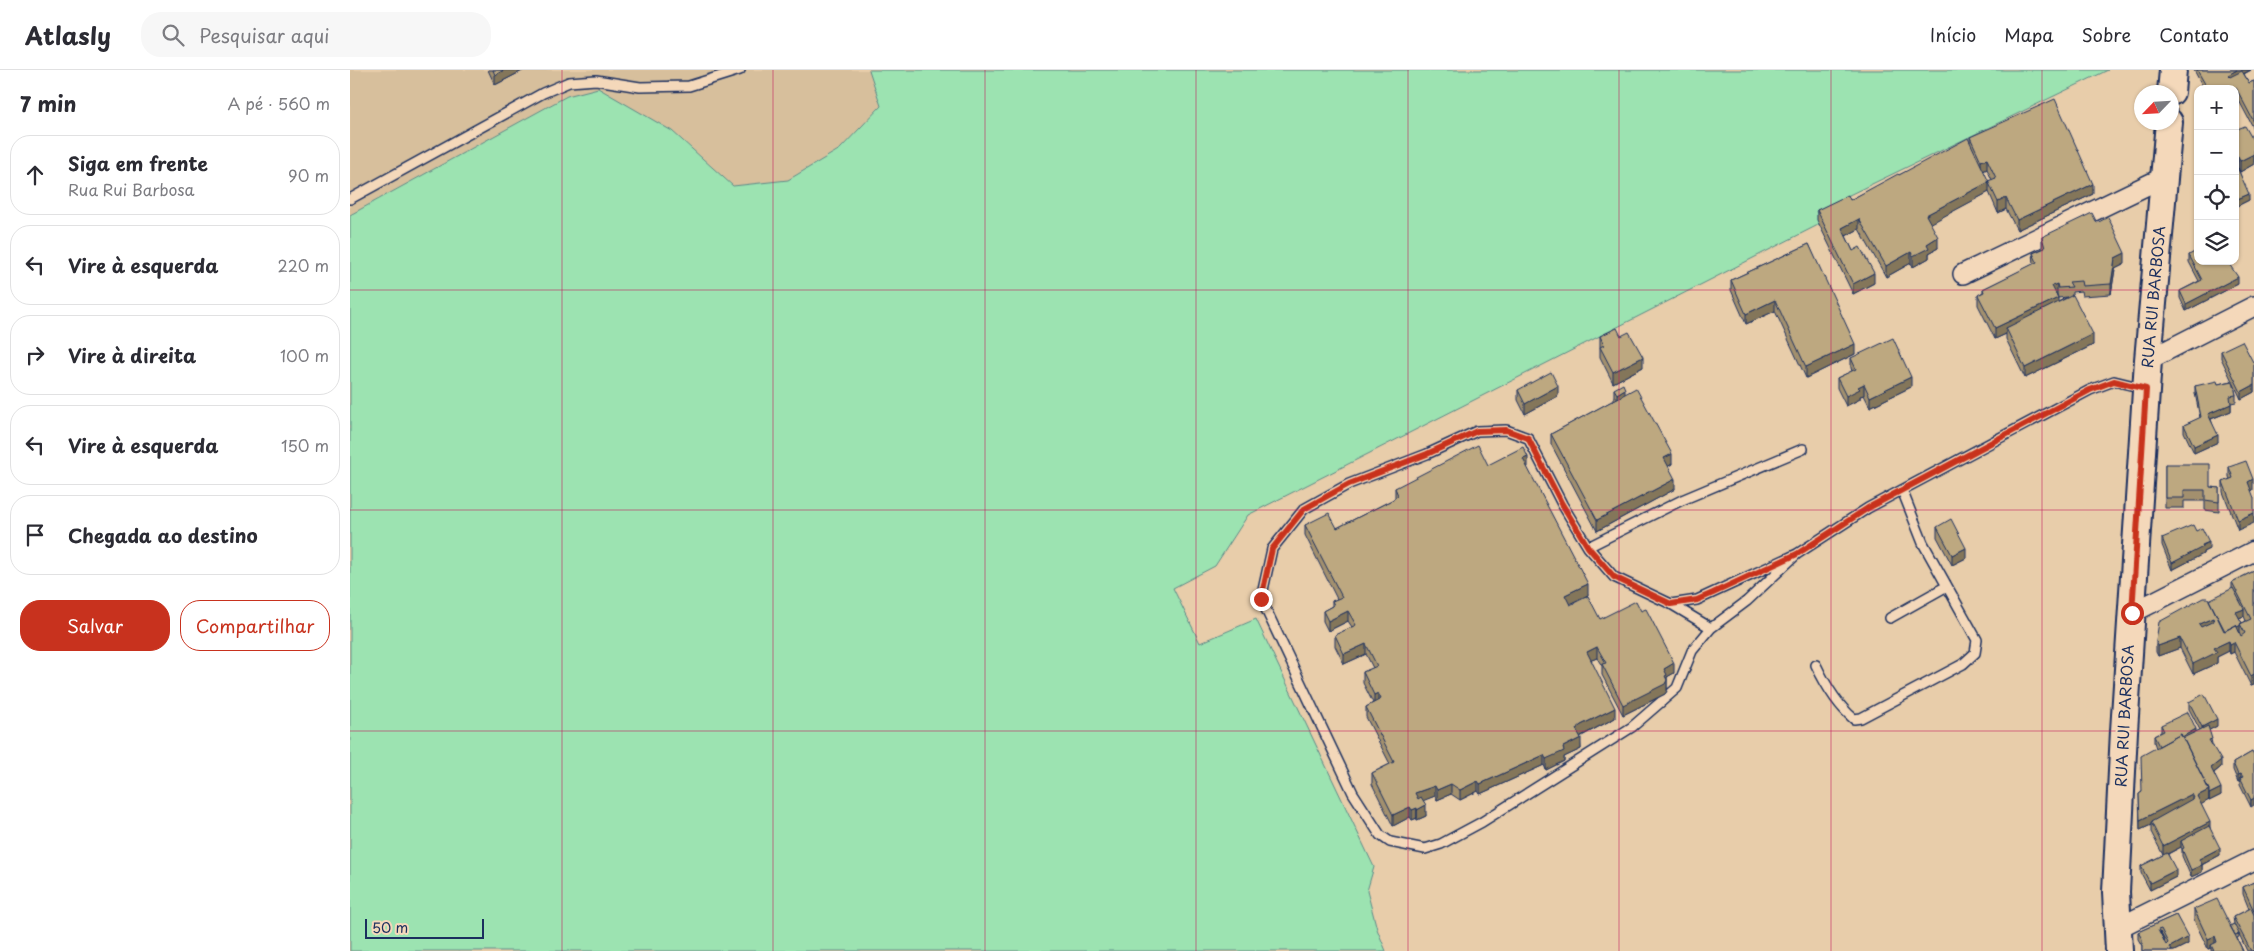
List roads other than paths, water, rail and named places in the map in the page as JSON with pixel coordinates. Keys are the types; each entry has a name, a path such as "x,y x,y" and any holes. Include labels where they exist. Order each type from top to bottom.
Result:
{"main road":[{"path":"2172,85 2173,70"},
{"name":"RUA RUI BARBOSA","path":"2119,939 2117,863 2132,613 2148,360 2168,130"}],"street":[{"path":"1963,274 2164,177"},
{"path":"2148,360 2254,306"},
{"path":"2132,613 2254,551"},
{"path":"2119,939 2254,860"}],"lane":[{"path":"350,199 543,93 569,82 596,80 640,87 689,86 740,70"},
{"path":"1671,604 1705,596 1797,554 1868,508 2090,390 2114,381 2146,389"},
{"path":"1711,628 1671,604 1614,577 1588,547 1562,504 1528,438 1506,430 1477,431 1427,454 1349,484 1304,509 1272,549 1261,599 1354,793 1380,835 1390,842 1425,849 1441,844 1482,822 1632,727 1677,688 1692,651 1711,628 1747,601 1797,554"},
{"path":"1588,547 1682,500 1803,449"},
{"path":"1816,665 1823,680 1845,712 1854,719 1861,718 1964,664 1974,653 1977,640 1923,542 1902,490"},
{"path":"1890,618 1947,586"}]}
